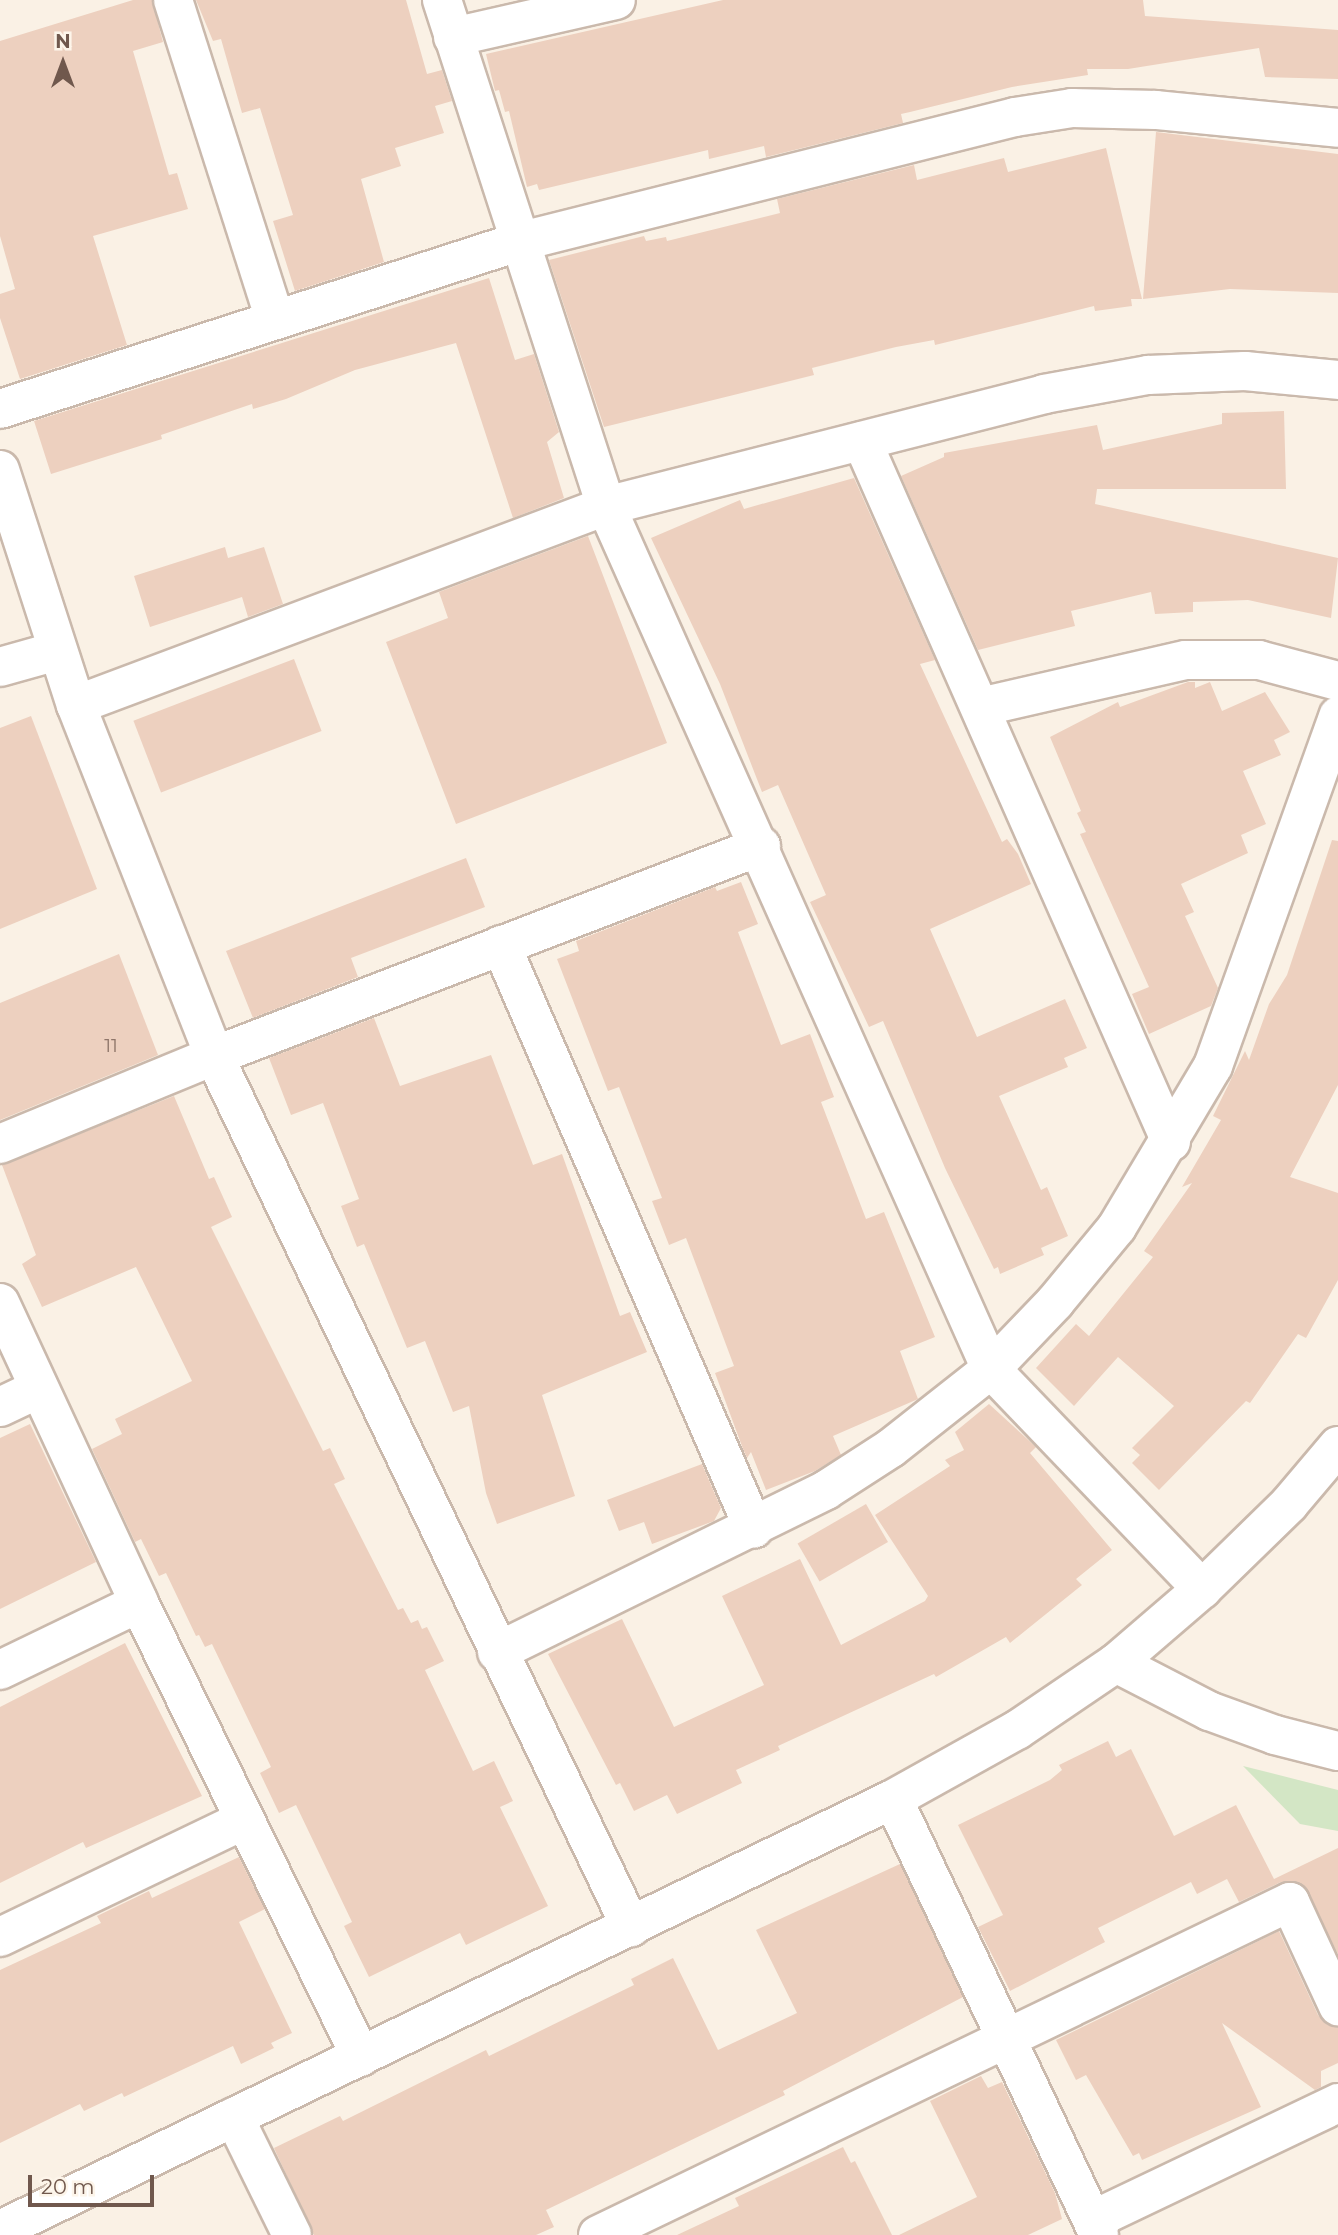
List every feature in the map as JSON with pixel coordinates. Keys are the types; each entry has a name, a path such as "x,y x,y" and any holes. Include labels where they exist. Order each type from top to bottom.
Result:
{"street":[{"path":"173,0 275,319"},
{"path":"442,0 518,242 607,506 761,846 991,1369 1202,1589"},
{"path":"453,37 616,0"},
{"path":"0,409 518,242 1015,117 1060,110 1156,110 1338,128"},
{"path":"76,705 607,506 1044,394 1148,375 1245,371 1338,380"},
{"path":"862,441 1171,1142"},
{"path":"0,470 76,705 214,1056 497,1652 631,1927"},
{"path":"0,667 57,651"},
{"path":"980,707 1186,660 1259,660 1338,681"},
{"path":"497,1652 754,1529 891,1448 991,1369 1117,1227 1171,1142 1213,1066 1241,994 1338,716"},
{"path":"0,1144 214,1056 761,846"},
{"path":"501,945 754,1529"},
{"path":"0,1303 139,1603 361,2057"},
{"path":"0,1407 38,1389"},
{"path":"0,2231 894,1799 1017,1730 1115,1663 1202,1589 1289,1504 1338,1446"},
{"path":"0,1670 139,1603"},
{"path":"1115,1663 1209,1711 1338,1751"},
{"path":"894,1799 1096,2228 1338,2103"},
{"path":"0,1937 244,1819"},
{"path":"598,2235 1006,2036 1290,1902 1338,2006"},
{"path":"234,2117 292,2235"}],"green space":[{"path":"1243,1766 1338,1790 1338,1831 1300,1824"}],"building":[{"path":"133,0 152,0 163,42 133,51 169,175 177,173 188,209 93,236 127,345 20,379 0,318 0,294 15,289 0,236 0,41"},
{"path":"196,0 406,0 427,74 442,70 452,101 435,106 444,133 395,148 401,166 361,179 384,262 295,291 273,221 293,215 260,108 242,113 221,39 213,41"},
{"path":"723,0 1143,0 1145,16 1338,30 1338,79 1265,77 1259,48 1128,69 1087,69 1088,75 1012,87 901,114 903,123 766,157 764,146 709,159 708,150 539,190 537,184 527,187 509,111 505,112 499,90 495,91 486,54"},
{"path":"1156,132 1338,154 1338,293 1230,289 1143,299"},
{"path":"1106,148 1142,299 1131,299 1132,306 1095,311 1094,306 935,345 934,340 896,347 812,368 814,375 604,427 549,260 644,236 646,241 666,237 667,241 780,213 777,199 914,165 917,180 1004,158 1008,172"},
{"path":"489,278 515,360 534,354 559,432 547,442 564,498 513,518 456,343 355,370 286,399 253,409 252,404 161,435 162,439 51,474 34,421"},
{"path":"1284,411 1286,489 1097,489 1095,504 1338,558 1331,618 1248,600 1193,602 1193,612 1155,614 1151,592 1071,611 1075,626 978,650 901,476 944,457 944,453 1097,425 1103,450 1222,424 1222,413"},
{"path":"854,478 935,660 920,664 1002,842 1007,839 1018,854 1031,884 930,929 977,1037 1065,999 1087,1048 1064,1058 1068,1067 999,1096 1041,1190 1047,1187 1068,1236 1041,1248 1044,1255 1000,1274 998,1267 994,1269 945,1168 883,1021 869,1027 810,902 826,895 778,785 762,792 720,684 651,538 740,500 744,509"},
{"path":"588,536 667,743 456,824 386,642 448,618 439,592"},
{"path":"225,547 228,558 264,547 283,604 248,617 242,597 150,627 134,576"},
{"path":"294,659 322,731 161,793 133,721"},
{"path":"1188,682 1195,682 1195,688 1210,682 1222,711 1265,692 1290,732 1274,740 1281,755 1243,771 1266,824 1241,835 1248,853 1181,884 1194,912 1185,916 1218,988 1211,1006 1149,1034 1132,994 1149,987 1080,834 1086,832 1077,813 1081,811 1050,737 1118,702 1120,707"},
{"path":"31,716 97,889 0,929 0,728"},
{"path":"1332,840 1338,841 1338,1085 1290,1177 1338,1193 1338,1280 1306,1338 1298,1334 1250,1403 1246,1401 1159,1490 1132,1463 1140,1455 1132,1448 1174,1406 1118,1357 1074,1406 1036,1368 1076,1324 1089,1336 1153,1257 1144,1251 1192,1183 1182,1187 1221,1120 1213,1116 1245,1051 1249,1060 1269,1004 1287,975"},
{"path":"466,858 485,907 351,958 358,977 253,1018 226,951"},
{"path":"741,882 758,924 738,932 781,1045 810,1034 834,1097 821,1102 866,1219 884,1212 935,1337 900,1351 918,1399 833,1436 841,1455 815,1471 766,1490 751,1452 747,1458 743,1449 715,1373 734,1366 686,1238 669,1245 652,1201 662,1198 619,1087 608,1091 557,959 579,951 576,941 715,887 717,891"},
{"path":"119,954 158,1055 0,1120 0,1003"},
{"path":"374,1018 400,1086 491,1055 533,1165 562,1154 620,1316 630,1312 647,1352 542,1395 575,1496 497,1524 486,1493 469,1406 453,1412 425,1341 407,1348 364,1244 357,1247 341,1206 359,1199 323,1103 291,1115 269,1058"},
{"path":"174,1096 209,1179 214,1177 232,1217 211,1227 323,1451 330,1448 345,1479 334,1484 398,1610 403,1608 411,1623 418,1620 422,1629 427,1627 444,1661 425,1670 473,1771 494,1761 513,1801 500,1807 548,1906 466,1945 460,1933 369,1977 344,1926 352,1922 296,1805 279,1813 260,1773 271,1767 212,1644 205,1647 199,1635 196,1636 166,1573 159,1576 141,1539 135,1542 92,1449 122,1434 115,1419 192,1381 136,1267 42,1307 22,1264 36,1255 2,1165"},
{"path":"989,1404 1036,1447 1030,1453 1112,1550 1076,1579 1082,1585 1010,1643 1006,1637 936,1677 934,1674 778,1746 780,1750 736,1770 742,1783 677,1814 667,1795 634,1811 620,1783 616,1785 548,1654 622,1619 674,1727 764,1685 722,1596 800,1559 841,1645 925,1601 928,1596 875,1515 950,1466 945,1460 964,1450 955,1432"},
{"path":"30,1424 96,1562 0,1609 0,1438"},
{"path":"702,1464 721,1508 714,1521 652,1544 644,1522 619,1531 607,1500"},
{"path":"866,1504 888,1542 820,1582 798,1544"},
{"path":"125,1643 202,1796 86,1848 83,1842 0,1883 0,1707"},
{"path":"1108,1741 1116,1757 1131,1749 1174,1836 1236,1805 1274,1879 1338,1848 1338,1954 1302,1884 1281,1882 1239,1902 1227,1879 1197,1894 1191,1882 1098,1928 1105,1942 1010,1991 978,1927 1003,1915 958,1825 1050,1780 1062,1770 1059,1765"},
{"path":"239,1857 265,1909 239,1922 292,2033 271,2043 274,2048 241,2064 233,2046 124,2097 122,2093 84,2111 80,2104 0,2143 0,1970 101,1923 97,1916 149,1891 152,1898"},
{"path":"900,1864 963,1997 783,2091 785,2095 546,2210 554,2227 536,2235 314,2235 274,2148 340,2116 343,2121 486,2050 489,2056 634,1985 631,1979 673,1958 718,2050 797,2013 756,1930"},
{"path":"1279,1931 1318,2015 1326,2024 1338,2028 1338,2063 1321,2071 1321,2087 1315,2090 1222,2023 1261,2107 1142,2160 1139,2153 1133,2156 1086,2075 1076,2080 1056,2040"},
{"path":"981,2076 988,2088 1002,2082 1055,2193 1062,2219 1028,2235 899,2235 977,2197 930,2101"},
{"path":"843,2147 851,2163 855,2161 892,2235 677,2235 739,2206 735,2198"}]}
